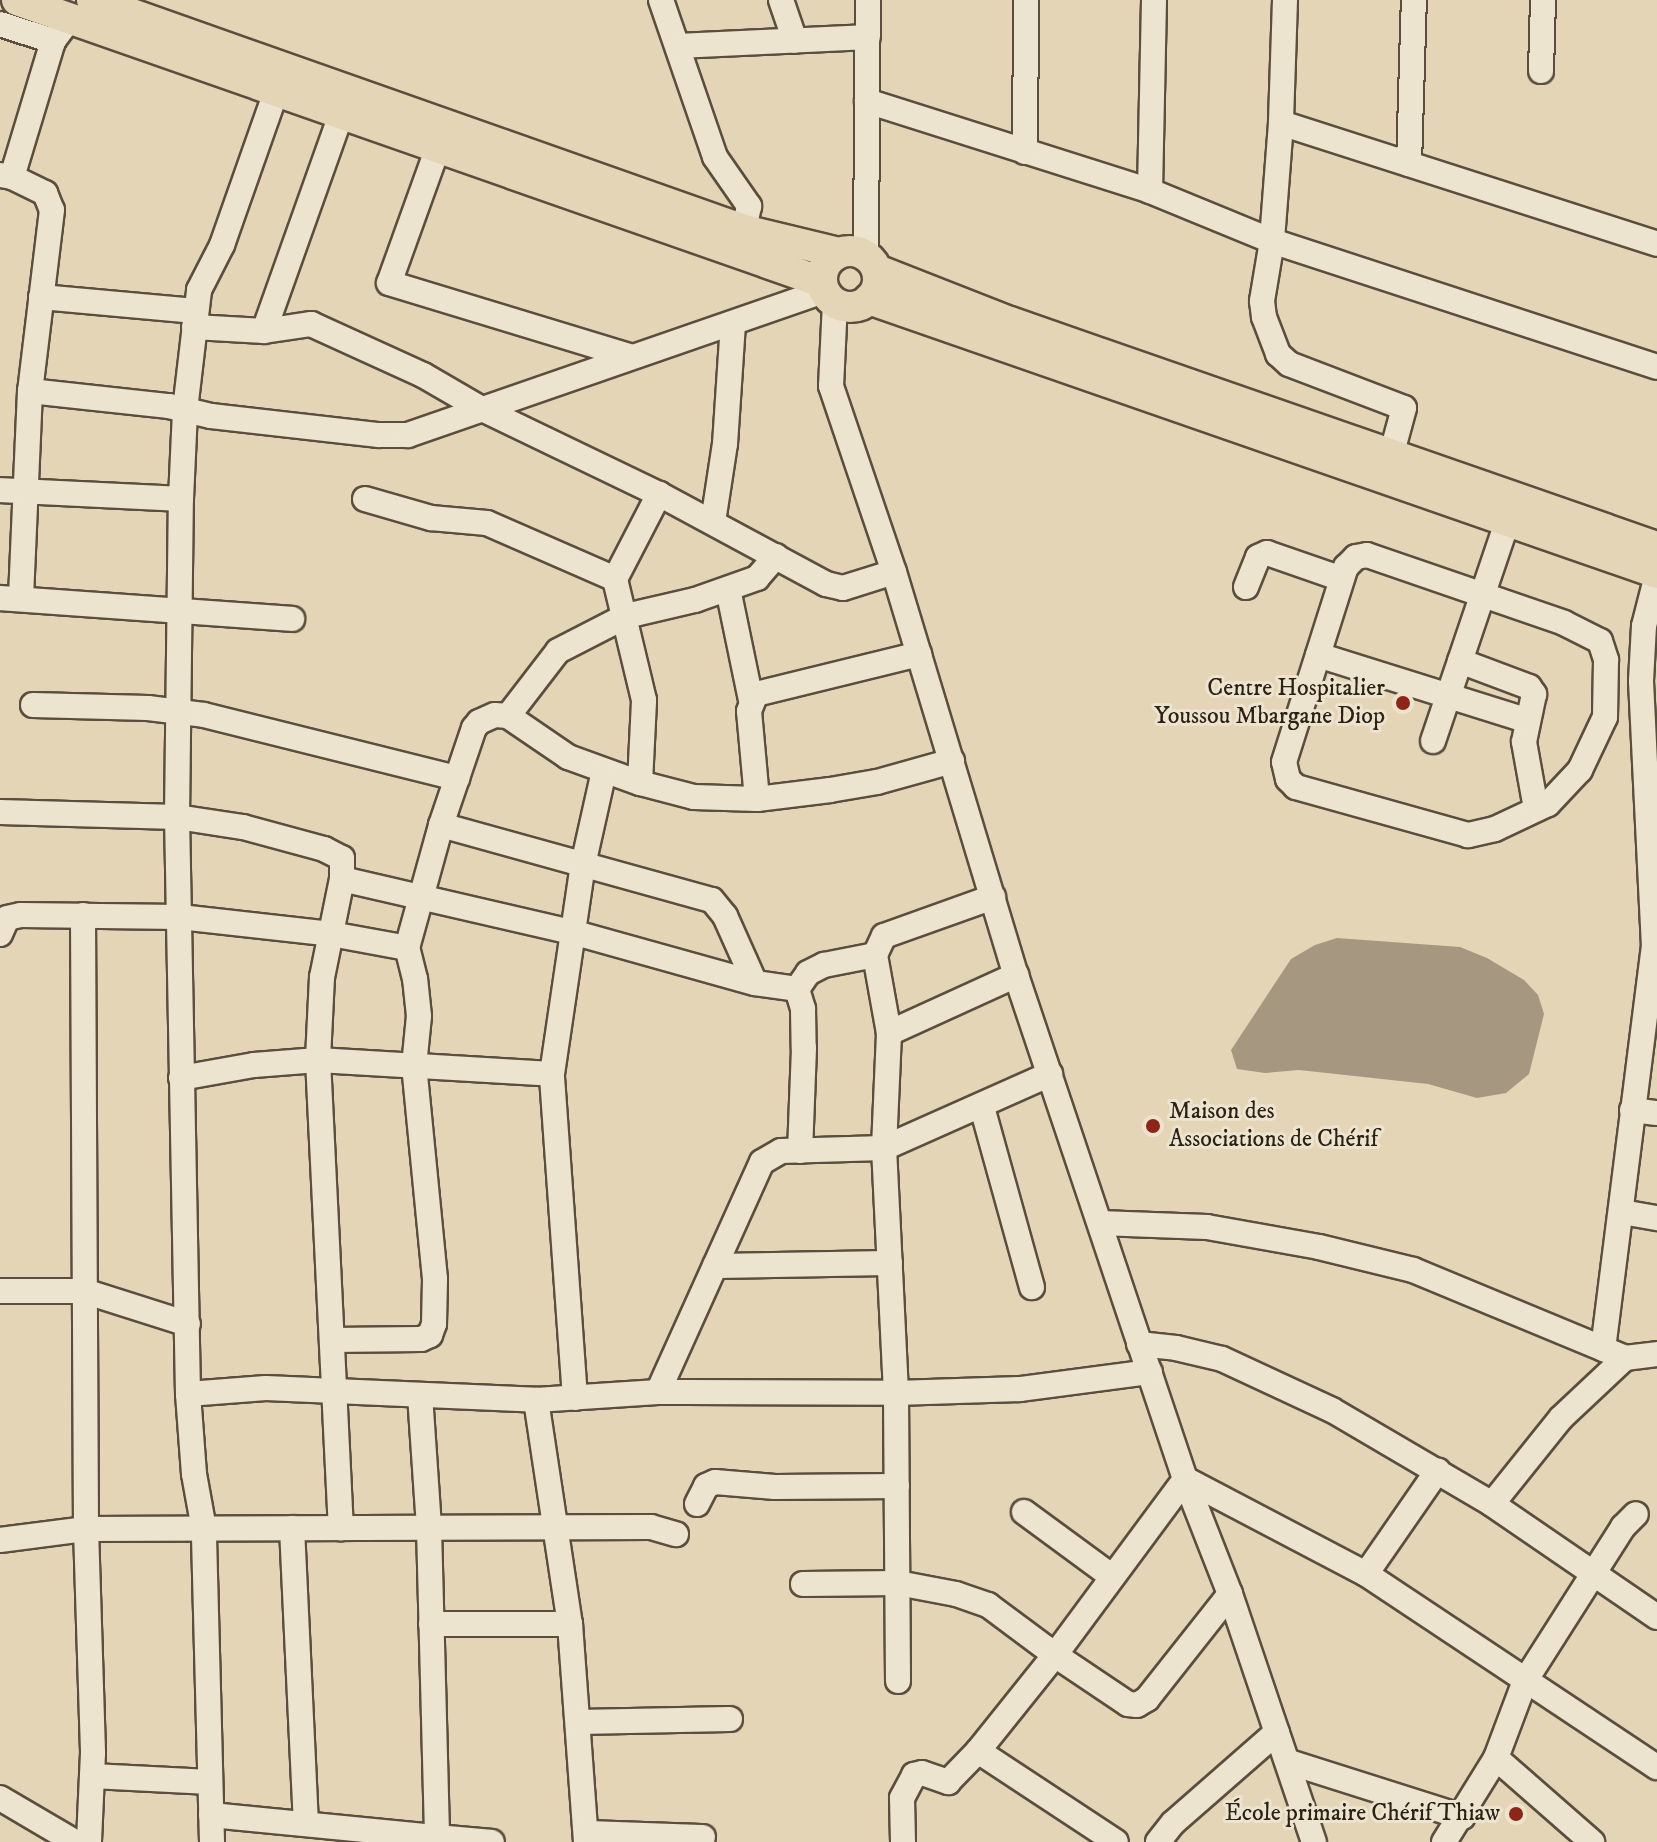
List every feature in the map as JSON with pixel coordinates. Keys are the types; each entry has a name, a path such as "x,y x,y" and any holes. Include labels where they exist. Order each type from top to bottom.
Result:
{"main road":[{"path":"17,0 827,292 853,306 863,269"},
{"path":"71,20 863,269 1391,456 1657,574"},
{"path":"827,292 823,270 863,269 1511,510 1657,547"}],"street":[{"path":"661,0 715,157 749,206 744,230"},
{"path":"781,0 795,41"},
{"path":"863,269 868,0"},
{"path":"1025,152 1026,0"},
{"path":"1150,191 1154,0"},
{"path":"1285,0 1281,123 1272,241 1262,301 1278,354 1289,364 1337,385 1404,408 1391,456"},
{"path":"1409,164 1414,0"},
{"path":"1541,71 1543,0"},
{"path":"0,24 71,20 30,129 6,176 45,193 51,200 30,391 26,491 11,598 292,619"},
{"path":"679,46 868,37"},
{"path":"212,1842 204,1529 194,1474 188,1394 177,817 177,609 181,499 185,410 194,319 204,275 222,245 276,92"},
{"path":"867,101 1150,191 1272,241 1657,367"},
{"path":"264,331 341,115"},
{"path":"1281,123 1657,244"},
{"path":"437,150 389,283 629,356"},
{"path":"30,391 379,435 424,431 629,356 827,292 831,386 894,572 1016,975 1185,1479 1230,1594 1314,1842"},
{"path":"41,297 264,331 311,324 423,375 480,408 659,494 835,587 856,585 894,572"},
{"path":"713,522 729,401 733,324"},
{"path":"0,490 181,499"},
{"path":"640,783 644,700 615,579 659,494"},
{"path":"365,499 431,518 487,523 615,579"},
{"path":"1433,741 1511,510"},
{"path":"1246,587 1258,557 1267,553 1342,579"},
{"path":"1367,555 1589,634 1604,648 1605,717 1580,770 1564,791 1495,829 1468,835 1296,787 1284,771 1284,762 1342,579 1346,567 1356,557 1367,555"},
{"path":"508,716 551,656 626,616 728,589 763,575 776,556"},
{"path":"1492,1504 1614,1353 1622,1212 1632,1110 1650,1017 1654,947 1642,724 1657,574"},
{"path":"728,589 751,700 757,799"},
{"path":"751,700 759,692 919,654"},
{"path":"1318,655 1528,721"},
{"path":"1460,661 1529,687 1534,694 1525,755 1536,809"},
{"path":"33,705 178,711 457,778"},
{"path":"332,1340 421,1339 430,1335 434,1324 435,1279 414,1066 419,1016 415,979 407,948 441,825 474,728 485,718 508,716 546,745 604,771 694,797 757,799 877,782 952,761"},
{"path":"575,1398 552,1074 583,865 604,771"},
{"path":"0,812 177,817 243,827 324,849 342,858 342,879 322,977 318,1060 341,1528"},
{"path":"441,825 712,900 725,916 755,983"},
{"path":"342,879 572,932 755,983 797,989"},
{"path":"898,1681 896,1393 884,1148 884,1074 889,1033 875,955 884,936 993,897"},
{"path":"83,915 86,1529 92,1776 89,1842"},
{"path":"0,934 7,918 83,915 180,917 331,934 407,948"},
{"path":"797,989 808,973 824,965 875,955"},
{"path":"889,1033 1016,975"},
{"path":"797,989 803,1009 804,1035 800,1151"},
{"path":"181,1078 254,1065 318,1060 552,1074"},
{"path":"658,1392 762,1162 781,1151 884,1148 982,1107 1050,1074"},
{"path":"982,1107 1032,1287"},
{"path":"1632,1110 1657,1113"},
{"path":"1622,1212 1657,1218"},
{"path":"1100,1223 1207,1227 1319,1247 1413,1270 1614,1353 1657,1354"},
{"path":"715,1266 890,1263"},
{"path":"0,1291 84,1291 188,1324"},
{"path":"1139,1344 1176,1348 1222,1359 1332,1410 1492,1504 1657,1617"},
{"path":"188,1394 266,1388 536,1400 658,1392 896,1393 1020,1389 1150,1372"},
{"path":"420,1395 429,1528 437,1837"},
{"path":"536,1400 570,1624 586,1837 703,1837"},
{"path":"1366,1574 1438,1470"},
{"path":"1185,1479 1366,1574 1657,1767"},
{"path":"903,1842 902,1798 914,1775 922,1773 948,1782 978,1751 1055,1655 1185,1479"},
{"path":"697,1504 706,1486 715,1482 775,1487 897,1486"},
{"path":"1024,1512 1111,1576"},
{"path":"1444,1842 1496,1758 1525,1681 1623,1527 1636,1514"},
{"path":"0,1540 86,1529 553,1526 651,1527 676,1534"},
{"path":"292,1528 306,1824"},
{"path":"803,1584 898,1583 956,1594 988,1605 1128,1704 1137,1705 1147,1699 1230,1594"},
{"path":"431,1624 570,1624"},
{"path":"578,1722 730,1719"},
{"path":"1158,1842 1173,1823 1277,1732"},
{"path":"978,1751 1116,1842"},
{"path":"1496,1758 1592,1842"},
{"path":"1289,1762 1462,1817"},
{"path":"92,1776 210,1782"},
{"path":"0,1798 75,1842"},
{"path":"211,1815 306,1824 337,1835 437,1837 492,1842"}],"shaded area":[{"path":"1337,938 1460,947 1487,958 1524,980 1538,995 1544,1014 1529,1074 1506,1093 1477,1098 1428,1084 1299,1070 1265,1073 1237,1069 1231,1050 1291,959 1315,945"}],"place":[{"name":"Centre Hospitalier Youssou Mbargane Diop","path":"1403,703"},
{"name":"Maison des Associations de Chérif","path":"1153,1126"},
{"name":"École primaire Chérif Thiaw","path":"1516,1814"}]}
